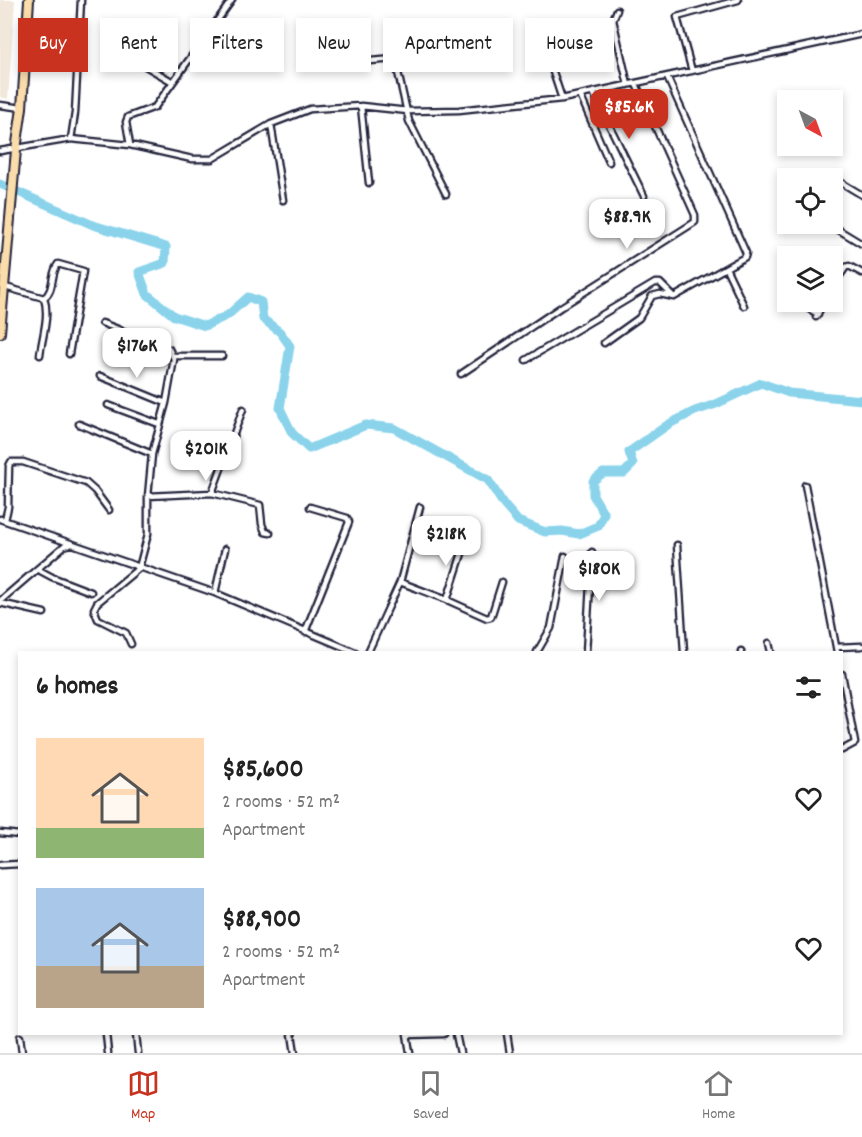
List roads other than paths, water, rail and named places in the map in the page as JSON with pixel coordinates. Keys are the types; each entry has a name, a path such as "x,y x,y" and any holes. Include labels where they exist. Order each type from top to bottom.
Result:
{"highway":[{"path":"0,333 14,170 22,108 29,0"}],"street":[{"path":"71,139 75,113 81,0"},
{"path":"219,18 232,0"},
{"path":"692,71 677,17 738,0"},
{"path":"617,10 613,20 628,85"},
{"path":"0,151 71,139 130,145 192,159 212,159 271,124 310,109 361,106 408,111 459,110 562,99 862,34"},
{"path":"130,145 126,122 128,117 155,107 190,59"},
{"path":"154,72 173,82"},
{"path":"398,72 409,121 446,194"},
{"path":"553,72 562,99"},
{"path":"604,343 639,318 652,296 660,294 674,297 746,256 667,77"},
{"path":"461,374 695,222 695,215 636,84"},
{"path":"593,92 644,196"},
{"path":"580,95 609,162"},
{"path":"0,105 22,108"},
{"path":"361,106 369,183"},
{"path":"271,124 283,200"},
{"path":"843,184 862,195"},
{"path":"843,232 862,244"},
{"path":"44,298 50,291 55,267 58,264 83,271 69,354"},
{"path":"843,269 849,266 862,273"},
{"path":"726,268 744,306"},
{"path":"526,360 655,282 660,283 674,297"},
{"path":"5,287 44,298"},
{"path":"40,355 46,317 44,298"},
{"path":"102,323 169,349 173,356 165,403 152,454 148,496 148,534 139,568 94,609 98,619 126,633 131,644"},
{"path":"173,356 222,356"},
{"path":"99,376 165,403"},
{"path":"108,405 159,424"},
{"path":"212,493 243,409"},
{"path":"79,423 152,454"},
{"path":"109,510 86,483 23,462 15,461 9,466 8,507 3,519 139,568 215,592 352,651"},
{"path":"805,484 837,650 862,646"},
{"path":"148,496 212,493 261,506 262,524 266,532 270,533"},
{"path":"305,632 349,522 347,518 310,507"},
{"path":"368,651 400,582 420,507"},
{"path":"447,600 466,541"},
{"path":"0,602 64,546 72,544"},
{"path":"677,545 684,651"},
{"path":"215,592 225,549"},
{"path":"586,651 592,552"},
{"path":"538,651 551,628 565,556"},
{"path":"37,569 92,592"},
{"path":"400,582 487,618 490,618 502,582"},
{"path":"0,602 44,613"},
{"path":"769,643 771,651"},
{"path":"843,679 855,743"},
{"path":"843,749 862,740"},
{"path":"0,833 18,835"},
{"path":"0,865 18,864"},
{"path":"106,1035 108,1053"},
{"path":"136,1035 138,1053"},
{"path":"292,1035 295,1053"},
{"path":"407,1035 410,1053"},
{"path":"456,1035 460,1053"},
{"path":"507,1035 510,1053"},
{"path":"21,1037 22,1053"}],"waterway":[{"path":"0,184 93,225 166,247 165,263 139,272 147,294 174,316 205,326 228,315 248,297 261,302 263,319 280,332 290,346 280,408 292,433 309,449 366,425 394,428 488,480 504,505 518,521 545,532 562,531 579,534 598,526 604,514 593,495 593,481 603,473 624,473 633,464 629,452 669,424 761,383 789,393 862,400"}]}
